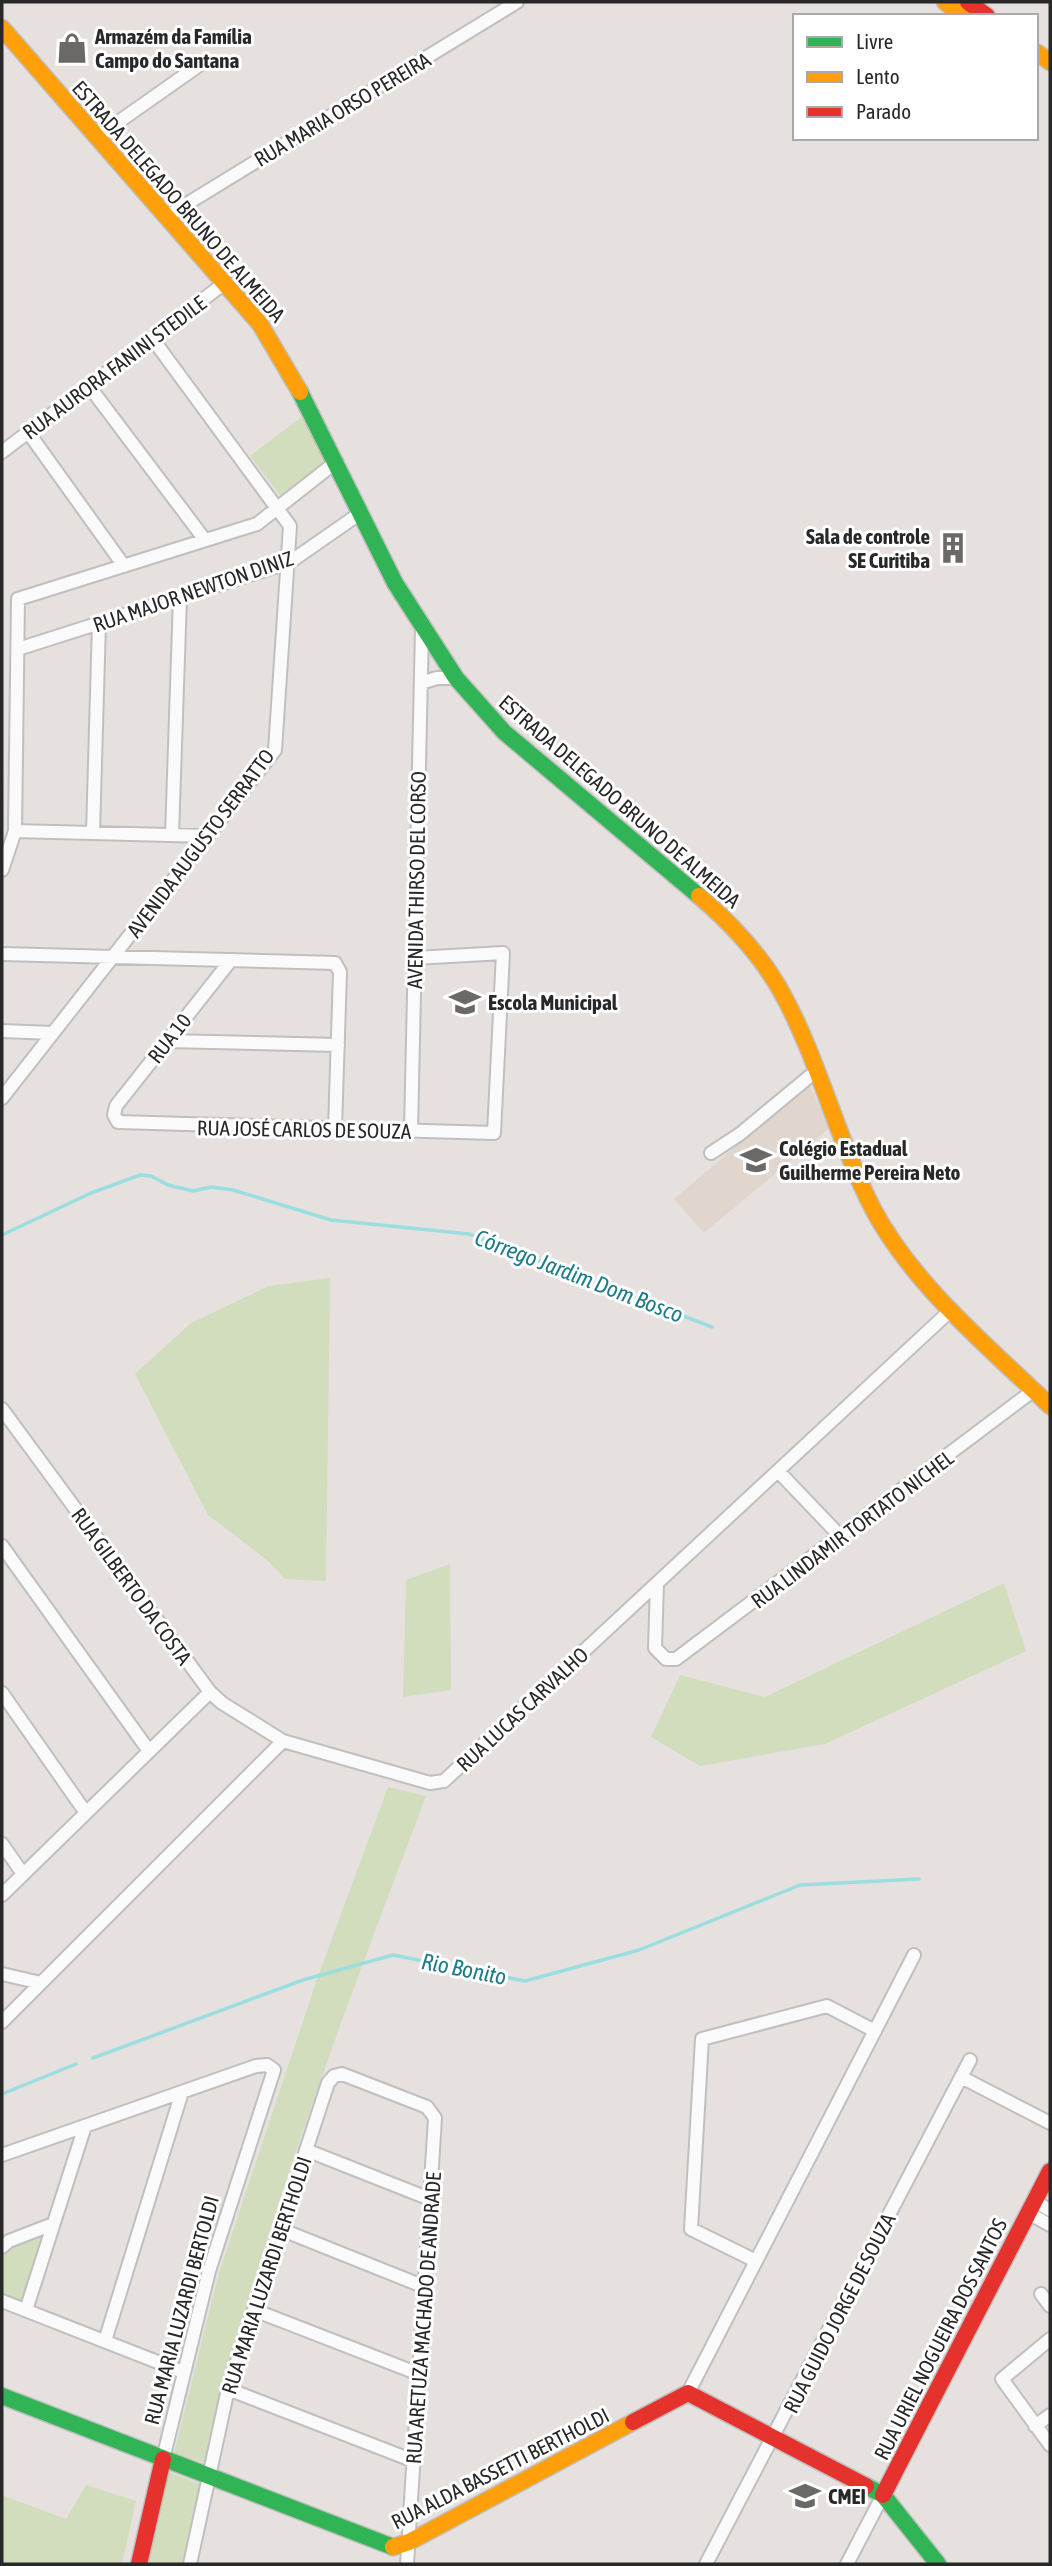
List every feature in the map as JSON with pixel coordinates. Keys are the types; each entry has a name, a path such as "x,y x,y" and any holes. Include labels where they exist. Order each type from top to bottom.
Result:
{"main road":[{"path":"945,2 961,14"},
{"path":"968,2 984,14"},
{"name":"ESTRADA DELEGADO BRUNO DE ALMEIDA","path":"2,28 226,282 279,352 336,462 359,514 422,628 456,678 504,732 733,926 761,959 782,993 882,1225 906,1260 951,1310 1050,1406"},
{"name":"RUA URIEL NOGUEIRA DOS SANTOS","path":"883,2495 1050,2171"},
{"path":"688,2393 883,2495 938,2564"},
{"name":"RUA ALDA BASSETTI BERTHOLDI","path":"2,2396 386,2546 409,2542 688,2393"},
{"name":"RUA MARIA LUZARDI BERTOLDI","path":"139,2564 163,2459"}],"street":[{"name":"RUA MARIA ORSO PEREIRA","path":"167,216 517,2"},
{"path":"97,136 205,61"},
{"name":"RUA AURORA FANINI STEDILE","path":"2,452 226,282"},
{"name":"AVENIDA AUGUSTO SERRATTO","path":"2,1098 275,750 290,562 290,526 279,507 152,338"},
{"path":"89,386 205,540"},
{"path":"28,432 124,566"},
{"name":"RUA MAJOR NEWTON DINIZ","path":"336,462 257,524 18,599 18,649 290,562 359,514"},
{"path":"172,835 180,597"},
{"path":"93,833 99,623"},
{"name":"AVENIDA THIRSO DEL CORSO","path":"411,1131 422,628"},
{"path":"2,870 15,831 18,649"},
{"path":"421,683 437,678 456,678"},
{"path":"2,688 17,689"},
{"path":"15,831 208,836"},
{"name":"RUA JOSÉ CARLOS DE SOUZA","path":"115,1119 125,1124 494,1133 503,953 415,958"},
{"path":"2,954 332,962 338,965 335,1129"},
{"name":"RUA 10","path":"115,1119 117,1106 231,960"},
{"path":"2,1031 53,1033"},
{"path":"167,1041 338,1045"},
{"path":"711,1153 740,1134 816,1071"},
{"name":"RUA LUCAS CARVALHO","path":"283,1741 430,1783 444,1781 951,1310"},
{"name":"RUA LINDAMIR TORTATO NICHEL","path":"657,1583 654,1641 658,1652 666,1659 676,1659 1034,1391"},
{"name":"RUA GILBERTO DA COSTA","path":"2,1409 210,1692 222,1703 283,1741"},
{"path":"778,1471 841,1536"},
{"path":"2,1546 149,1751"},
{"path":"2,1895 210,1692"},
{"path":"2,1693 86,1813"},
{"path":"2,2022 283,1741"},
{"path":"2,1844 23,1874"},
{"path":"688,2393 914,1955"},
{"path":"2,1974 41,1983"},
{"path":"756,2261 691,2229 702,2039 827,2006 875,2031"},
{"name":"RUA GUIDO JORGE DE SOUZA","path":"706,2564 775,2439 970,2060"},
{"name":"RUA MARIA LUZARDI BERTOLDI","path":"163,2459 209,2271 274,2070 261,2065 182,2092"},
{"name":"RUA MARIA LUZARDI BERTHOLDI","path":"209,2477 228,2389 328,2083 334,2076 342,2074 427,2107 434,2113"},
{"path":"961,2077 1050,2123"},
{"path":"2,2155 182,2092"},
{"path":"105,2341 182,2092"},
{"name":"RUA ARETUZA MACHADO DE ANDRADE","path":"407,2564 434,2113"},
{"path":"26,2310 85,2126"},
{"path":"306,2150 430,2199"},
{"path":"1031,2207 1050,2210"},
{"path":"1031,2207 1050,2225"},
{"path":"2,2247 9,2241 53,2224"},
{"path":"280,2229 425,2287"},
{"path":"1041,2294 1050,2306"},
{"path":"2,2301 183,2372"},
{"path":"254,2310 419,2374"},
{"path":"1050,2339 1002,2379 1050,2445"},
{"path":"228,2389 414,2462"},
{"path":"1035,2426 1050,2415"},
{"path":"190,2564 209,2477"},
{"name":"RUA URIEL NOGUEIRA DOS SANTOS","path":"847,2564 883,2495"}],"shaded area":[{"name":"Colégio Estadual Guilherme Pereira Neto","path":"809,1084 830,1128 704,1233 674,1199"}],"green space":[{"path":"304,415 327,460 281,496 250,456"},
{"path":"330,1278 326,1581 285,1579 267,1560 208,1515 135,1374 191,1323 269,1286"},
{"path":"450,1564 451,1690 403,1697 406,1580"},
{"path":"1004,1583 1026,1651 825,1744 700,1766 651,1737 680,1675 765,1697"},
{"path":"388,1787 426,1796 334,2043 277,2210 251,2293 205,2463 174,2453 219,2273 316,1982"},
{"path":"43,2236 22,2301 2,2293 2,2257 13,2246"},
{"path":"169,2472 202,2485 184,2564 148,2564"},
{"path":"86,2485 136,2501 122,2564 2,2564 2,2495 66,2519"}],"waterway":[{"name":"Córrego Jardim Dom Bosco","path":"2,1235 91,1193 140,1175 151,1176 168,1185 193,1191 211,1187 233,1190 331,1220 469,1234 712,1327"},
{"name":"Rio Bonito","path":"93,2058 303,1980 393,1955 525,1981 639,1950 800,1885 919,1879"},
{"name":"Rio Bonito","path":"2,2094 76,2064"}],"traffic: fast":[{"path":"300,392 395,583 456,678 504,732 699,896"},
{"path":"2,2396 393,2547"},
{"path":"866,2486 883,2495 938,2564"}],"traffic: slow":[{"path":"945,2 961,14"},
{"path":"2,28 260,324 300,392"},
{"path":"1038,53 1050,62"},
{"path":"699,896 745,941 782,993 795,1018 849,1156 873,1209 890,1237 909,1264 954,1314 1050,1406"},
{"path":"393,2547 409,2542 633,2422"}],"traffic: jam":[{"path":"968,2 984,14"},
{"path":"883,2495 1050,2171"},
{"path":"633,2422 688,2393 866,2486"},
{"path":"139,2564 163,2459"}],"place":[{"name":"Armazém da Família Campo do Santana","path":"72,48"},
{"name":"Sala de controle SE Curitiba","path":"953,548"},
{"name":"Escola Municipal","path":"465,1002"},
{"name":"Colégio Estadual Guilherme Pereira Neto","path":"756,1160"},
{"name":"CMEI","path":"805,2496"}]}
